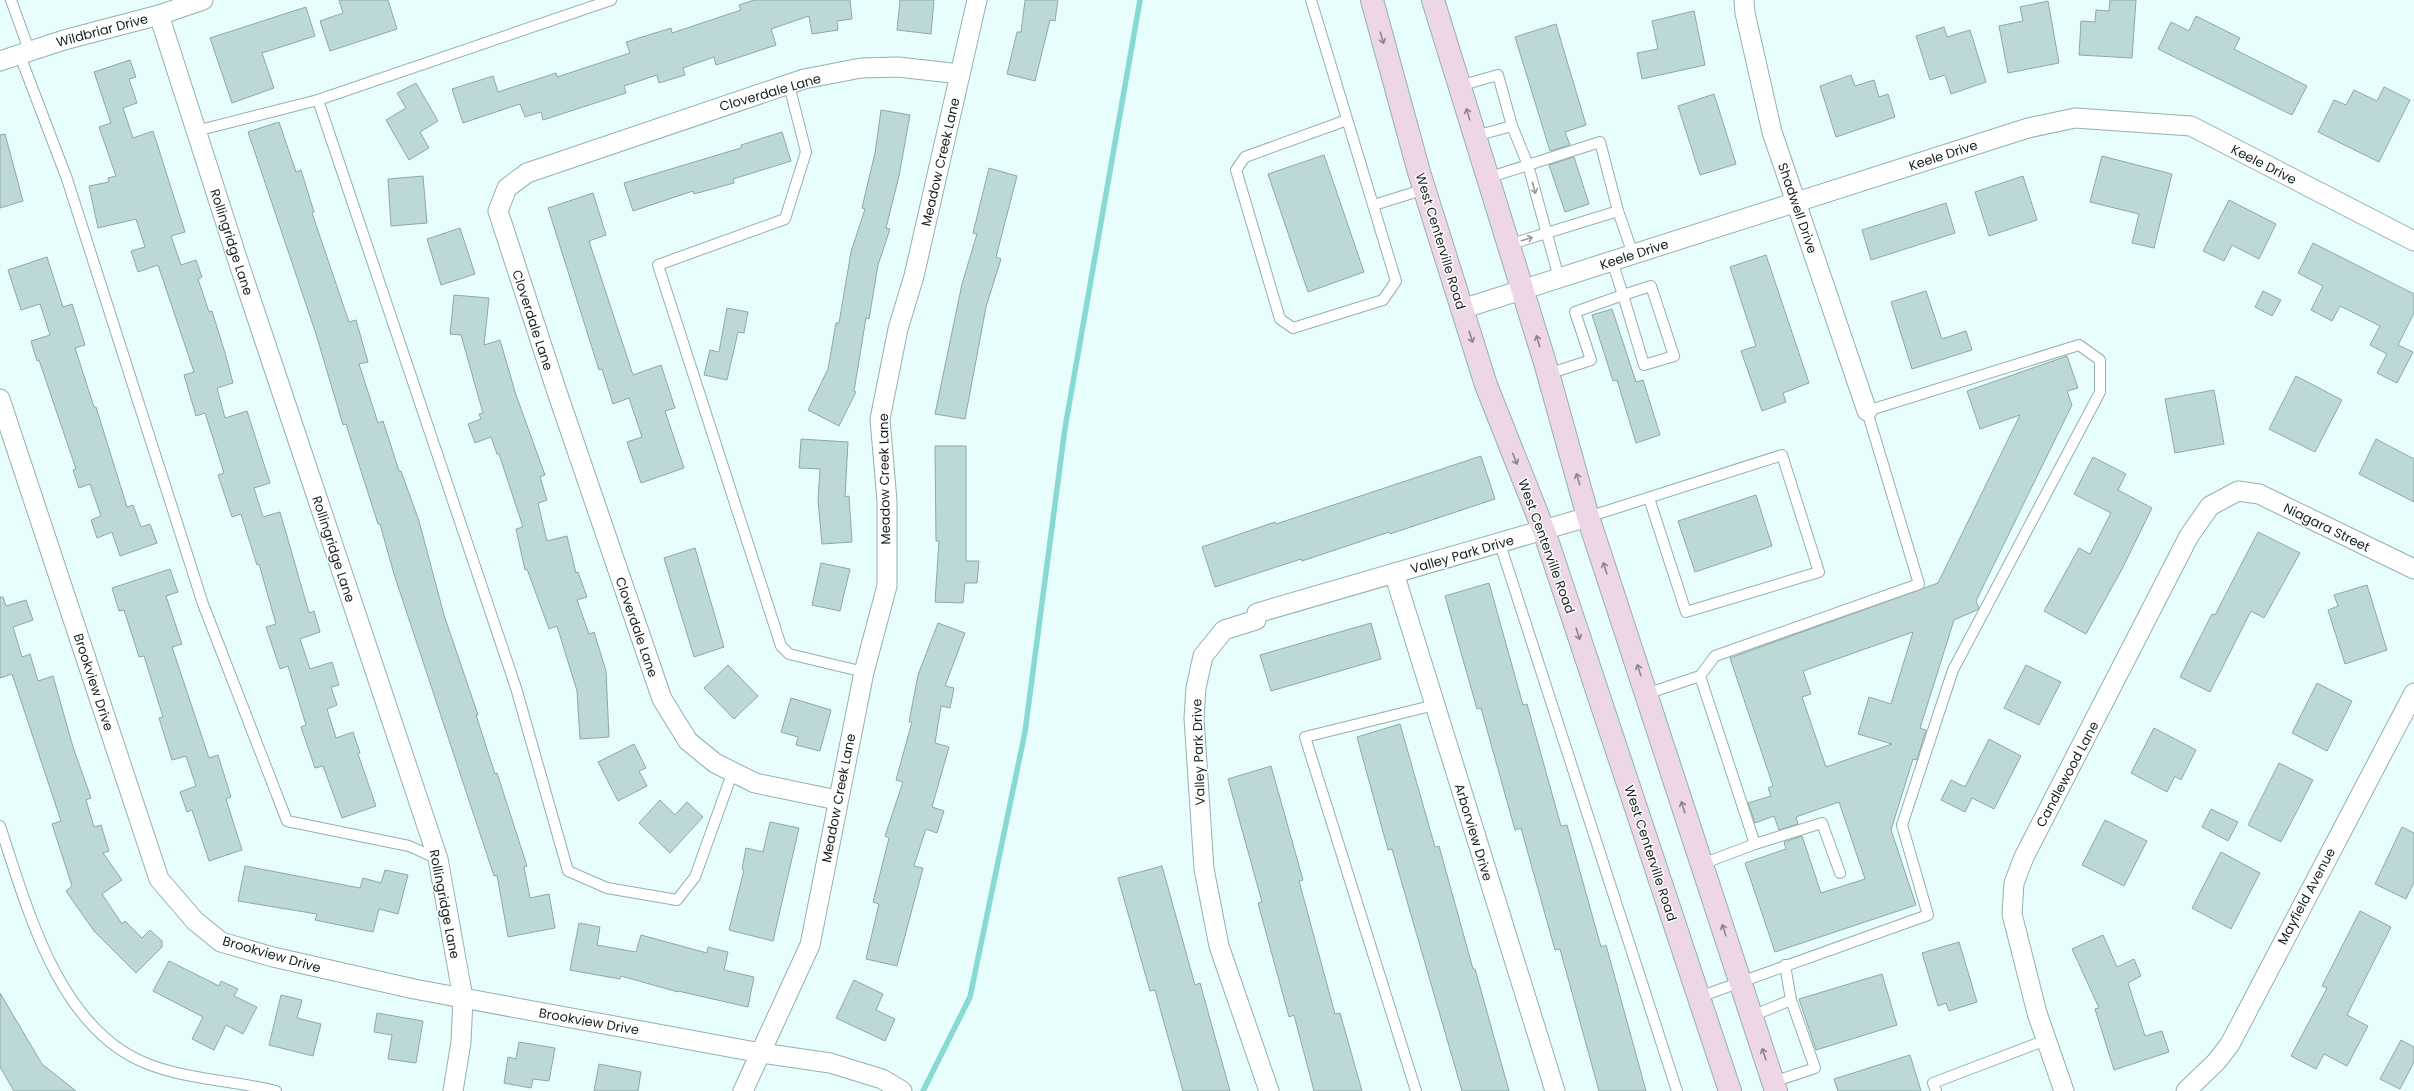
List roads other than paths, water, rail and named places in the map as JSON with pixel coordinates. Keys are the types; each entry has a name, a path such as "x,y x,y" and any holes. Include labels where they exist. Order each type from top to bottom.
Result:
{"main road":[{"name":"West Centerville Road","path":"1372,0 1425,190 1486,385 1544,532 1730,1091"},
{"path":"1433,0 1548,374 1588,517 1775,1087"}],"street":[{"name":"Wildbriar Drive","path":"0,60 24,51 159,15 203,0"},
{"name":"Meadow Creek Lane","path":"743,1091 810,945 837,800 864,672 887,586 887,501 880,418 898,329 914,276 977,0"},
{"name":"Shadwell Drive","path":"1744,0 1745,13 1772,132 1867,411"},
{"name":"Rollingridge Lane","path":"159,15 196,131 438,859 463,998 461,1042 453,1091"},
{"name":"Cloverdale Lane","path":"837,800 755,783 715,763 688,741 662,699 557,392 498,211 507,188 527,173 744,98 804,79 861,68 898,67 960,74"},
{"name":"Keele Drive","path":"1462,309 2028,128 2075,118 2191,126 2414,242"},
{"name":"Brookview Drive","path":"0,399 159,879 195,921 221,942 273,957 463,998 761,1052 830,1063 882,1079 902,1091"},
{"name":"Niagara Street","path":"2238,490 2259,494 2414,569"},
{"name":"Candlewood Lane","path":"2060,1090 2012,914 2014,884 2024,857 2189,536 2210,506 2238,490"},
{"name":"Valley Park Drive","path":"1269,1091 1219,946 1204,868 1194,718 1196,688 1203,656 1224,630 1256,620 1257,613 1394,573 1544,532 1564,523 1588,517"},
{"name":"Arborview Drive","path":"1394,573 1554,1091"},
{"name":"Mayfield Avenue","path":"2186,1091 2217,1061 2230,1044 2414,693"}],"lane":[{"path":"11,0 24,51 203,604 288,820 409,846 438,859"},
{"path":"196,131 318,100 611,0"},
{"path":"1311,0 1348,120 1374,205 1396,281 1383,300 1293,328 1280,319 1236,170 1245,156 1348,120"},
{"path":"1459,86 1498,75 1512,126 1528,165 1559,278"},
{"path":"789,85 806,152 785,218 658,265 781,646 789,654 864,672"},
{"path":"318,100 516,688 568,871 607,888 678,900 695,877 733,771"},
{"path":"1475,136 1512,126"},
{"path":"1487,178 1600,142 1618,211 1633,254"},
{"path":"1374,205 1425,190"},
{"path":"1508,245 1618,211"},
{"path":"1548,374 1591,360 1575,312 1623,295 1651,286 1674,356 1644,365 1623,295 1612,261"},
{"path":"1646,694 1700,676 1714,656 1919,584 1867,411 2080,345 2100,360 2100,392 1953,670 1902,825 1928,915 1740,981 1699,997"},
{"path":"1588,517 1782,455 1819,572 1686,612 1649,498"},
{"path":"1500,544 1677,1091"},
{"path":"1700,676 1756,844"},
{"path":"1416,1091 1305,737 1435,705"},
{"path":"1702,864 1756,844 1822,824 1840,873"},
{"path":"0,826 32,920 66,993 101,1035 142,1062 195,1078 250,1084 276,1091"},
{"path":"1775,1087 1815,1068 1791,1000 1785,965"},
{"path":"1752,1016 1791,1000"},
{"path":"1936,1091 1933,1083 2046,1040"}],"waterway":[{"path":"923,1091 970,997 1025,732 1065,428 1140,0"}]}
